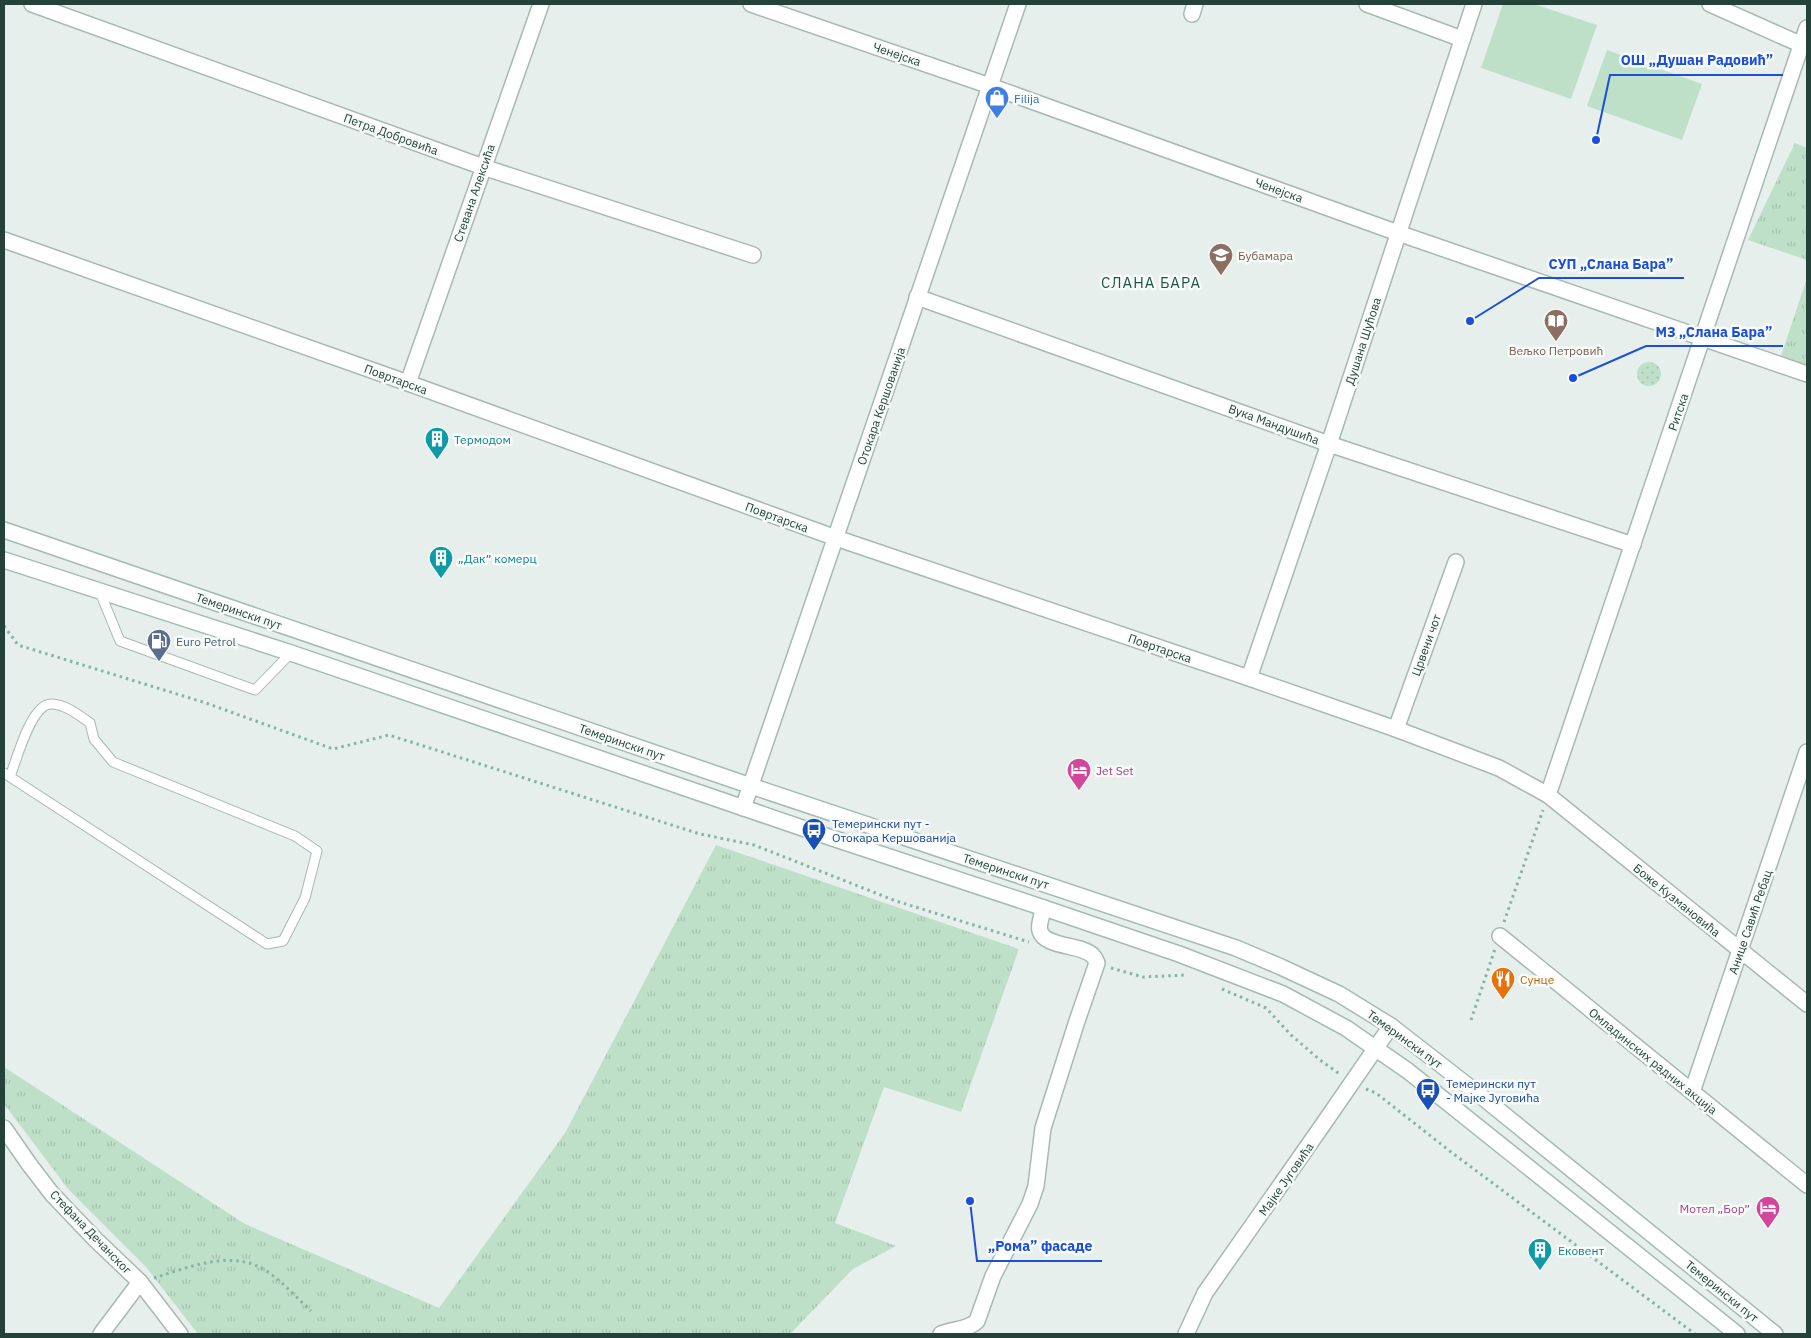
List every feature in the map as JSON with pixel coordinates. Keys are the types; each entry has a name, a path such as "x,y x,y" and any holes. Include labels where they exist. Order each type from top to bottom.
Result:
{"street":[{"name":"Петра Добровића","path":"32,4 483,167 753,256"},
{"name":"Стевана Алексића","path":"408,383 541,4"},
{"name":"Ченејска","path":"751,4 990,86 1398,233 1807,374"},
{"name":"Отокара Кершованија","path":"743,808 1018,4"},
{"path":"1367,4 1462,39"},
{"name":"Душана Шућова","path":"1249,678 1329,444 1474,4"},
{"path":"1710,4 1802,45"},
{"name":"Ритска","path":"1548,795 1704,338 1807,28"},
{"name":"Повртарска","path":"4,240 408,383 836,538 1396,729 1499,768 1548,795"},
{"name":"Вука Мандушића","path":"917,297 1329,444 1633,546"},
{"name":"Темерински пут","path":"4,530 751,786 1236,948 1282,967 1340,994 1391,1026 1481,1096 1775,1334"},
{"name":"Темерински пут","path":"4,560 291,653 743,808 1044,908 1179,954 1282,994 1338,1023 1376,1047 1737,1334"},
{"name":"Црвени чот","path":"1396,729 1456,562"},
{"name":"Анице Савић Ребац","path":"1692,1092 1807,752"},
{"name":"Боже Кузмановића","path":"1548,795 1807,1004"},
{"path":"942,1334 951,1330 972,1326 977,1321 992,1276 1030,1204 1036,1186 1043,1128 1097,963 1093,956 1087,952 1042,936 1039,929 1044,908"},
{"name":"Омладинских радних акција","path":"1500,936 1807,1185"},
{"name":"Мајке Југовића","path":"1186,1334 1205,1293 1391,1026"},
{"name":"Стефана Дечанског","path":"4,1128 52,1194 140,1282 180,1334"},
{"path":"101,1334 140,1282"}],"lane":[{"path":"98,590 120,641 255,690 291,653"},
{"path":"51,704 69,709 90,723 94,739 114,762 295,836 317,850 305,898 283,941 267,944 7,775 31,721 42,706 51,704"}],"path":[{"path":"4,626 18,645 206,704 332,749 389,735 700,834 754,845 896,901 1033,944"},
{"path":"1471,1020 1548,795"},
{"path":"1097,963 1143,978 1188,974"},
{"path":"1214,986 1266,1008 1290,1035 1320,1060 1351,1082 1376,1093 1458,1157 1696,1334"},
{"path":"140,1282 200,1263 226,1260 248,1264 268,1272 311,1311"}],"green space":[{"path":"1503,4 1534,4 1597,25 1571,99 1481,68"},
{"path":"1607,50 1702,84 1682,140 1587,106"},
{"path":"1795,143 1807,148 1807,260 1748,240"},
{"path":"1807,278 1807,365 1781,356"},
{"path":"1649,362 1654,363 1660,369 1660,379 1654,385 1649,386 1644,385 1638,379 1637,374 1638,369 1644,363"},
{"path":"716,845 1019,949 961,1112 884,1087 835,1223 896,1246 853,1269 790,1334 198,1334 146,1267 69,1190 4,1104 4,1067 245,1224 439,1308 565,1133"}],"place":[{"name":"Filija","path":"997,119"},
{"name":"ОШ „Душан Радовић”","path":"1596,140"},
{"name":"Бубамара","path":"1221,276"},
{"name":"СУП „Слана Бара”","path":"1470,321"},
{"name":"Вељко Петровић","path":"1556,342"},
{"name":"МЗ „Слана Бара”","path":"1573,378"},
{"name":"Термодом","path":"437,460"},
{"name":"„Дак” комерц","path":"441,579"},
{"name":"Euro Petrol","path":"159,662"},
{"name":"Jet Set","path":"1079,791"},
{"name":"Темерински пут - Отокара Кершованија","path":"814,851"},
{"name":"Сунце","path":"1503,1000"},
{"name":"Темерински пут - Мајке Југовића","path":"1428,1111"},
{"name":"„Рома” фасаде","path":"970,1201"},
{"name":"Мотел „Бор”","path":"1768,1229"},
{"name":"Ековент","path":"1540,1271"}],"district":[{"name":"СЛАНА БАРА","path":"1151,282"}]}
